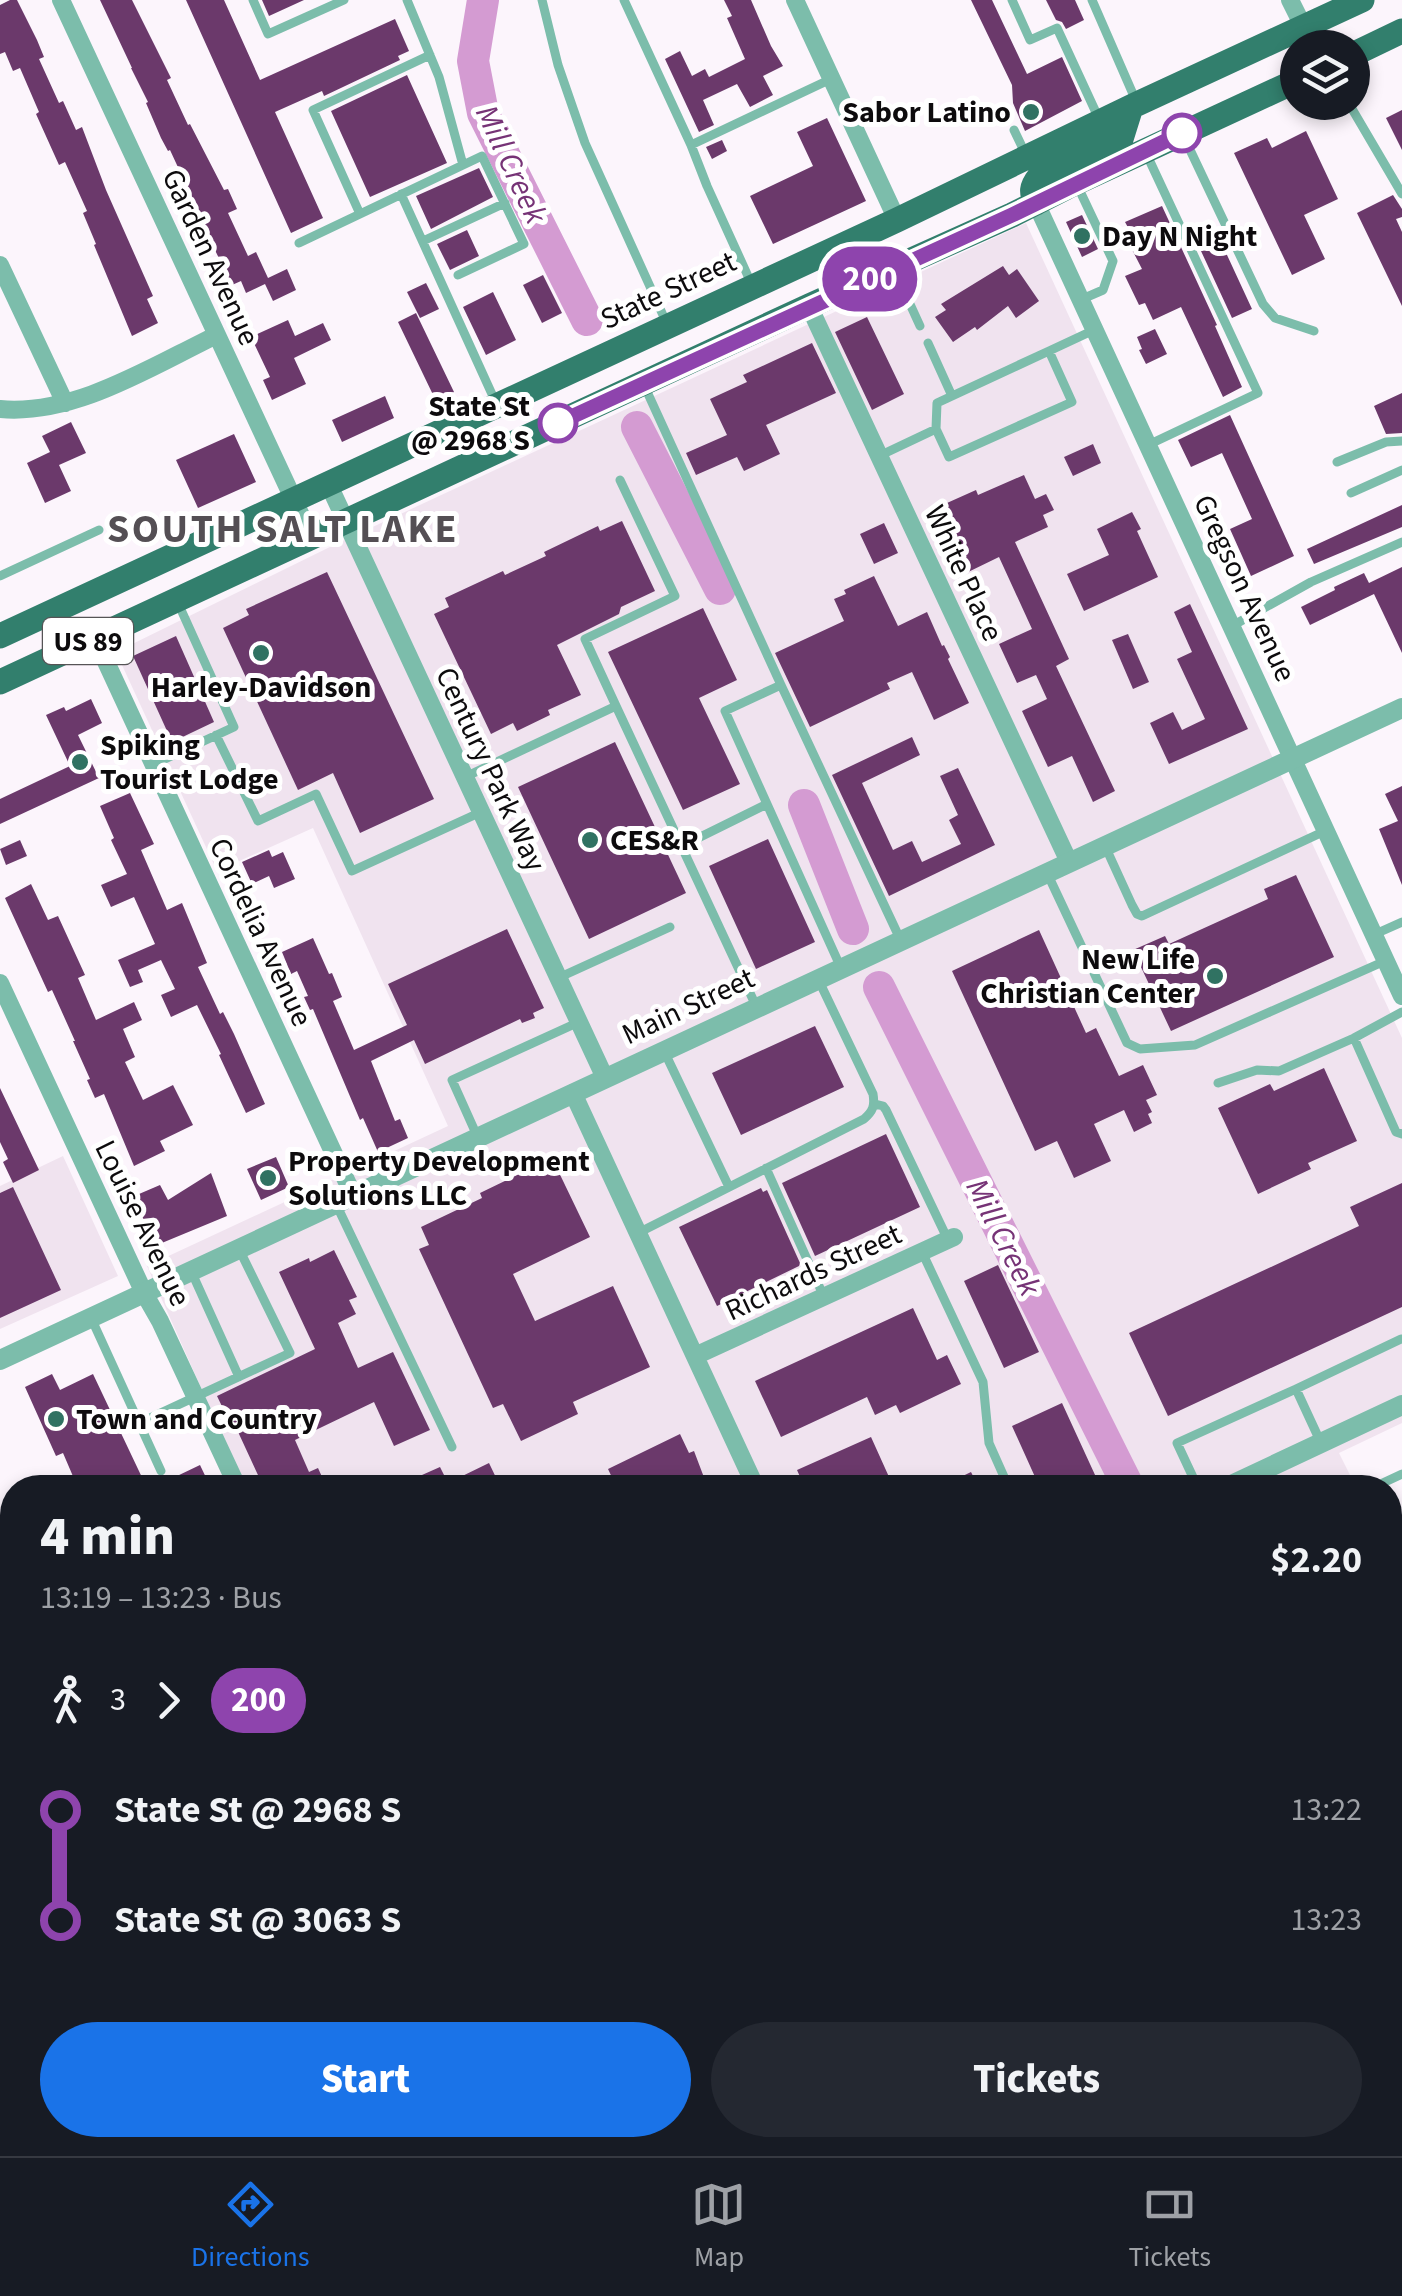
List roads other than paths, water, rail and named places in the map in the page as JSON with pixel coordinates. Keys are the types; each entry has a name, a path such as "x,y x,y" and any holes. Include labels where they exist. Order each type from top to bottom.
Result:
{"main road":[{"name":"State Street","path":"1320,30 1362,0"},
{"path":"1370,46 1402,32"},
{"name":"State Street","path":"0,636 897,220 1134,105 1280,49"},
{"name":"US 89","path":"0,682 1280,88"},
{"path":"1036,204 1032,186 1039,178 1121,138 1134,105"}],"street":[{"name":"Garden Avenue","path":"61,0 311,537"},
{"path":"795,0 897,220"},
{"path":"1290,0 1305,30"},
{"name":"Gregson Avenue","path":"1036,204 1402,996"},
{"path":"0,265 65,403"},
{"name":"White Place","path":"809,306 1069,862"},
{"path":"0,408 35,410 92,394 217,335"},
{"name":"Century Park Way","path":"328,483 605,1078"},
{"name":"Cordelia Avenue","path":"95,638 344,1199"},
{"name":"Main Street","path":"0,1360 1402,708"},
{"name":"Louise Avenue","path":"0,983 232,1475"},
{"path":"573,1093 750,1475"},
{"name":"Richards Street","path":"696,1356 951,1239"},
{"path":"1252,1475 1402,1405"}],"lane":[{"path":"252,0 268,34 344,0"},
{"path":"407,0 439,77 462,166"},
{"path":"542,0 558,65 585,142 668,326"},
{"path":"624,0 753,286"},
{"path":"1012,0 1030,40 1057,28 1100,122"},
{"path":"1092,0 1134,105"},
{"path":"360,214 314,110 430,55"},
{"path":"691,145 832,79"},
{"path":"1359,120 1402,194"},
{"path":"1014,130 1027,158"},
{"path":"1182,133 1263,304 1275,318 1314,332"},
{"path":"1145,150 1258,394 1148,445"},
{"path":"300,243 482,156 524,244 458,275"},
{"path":"1076,182 1112,261 1104,290 1080,300"},
{"path":"401,194 497,406"},
{"path":"423,241 506,204"},
{"path":"894,268 920,326"},
{"path":"1049,351 1072,402 949,457 936,430 937,403 1094,330"},
{"path":"928,343 952,396"},
{"path":"644,383 901,940"},
{"path":"879,456 936,430"},
{"path":"1337,462 1386,442 1402,441"},
{"path":"1351,493 1402,470"},
{"path":"620,480 675,596 585,639 757,1008"},
{"path":"0,576 98,530"},
{"path":"1232,626 1311,582 1402,542"},
{"path":"153,764 234,727 177,600"},
{"path":"781,686 725,711 841,968"},
{"path":"464,776 616,706"},
{"path":"216,736 258,821 316,794 352,871 481,812"},
{"path":"682,846 767,804"},
{"path":"1105,846 1132,905 1142,916 1325,831"},
{"path":"1047,872 1127,1043 1140,1049 1195,1045 1385,961"},
{"path":"1373,935 1402,922"},
{"path":"558,978 670,927"},
{"path":"638,1233 872,1112 873,1094 818,979"},
{"path":"1218,1083 1257,1070 1279,1071 1402,1012"},
{"path":"478,1138 452,1080 578,1022"},
{"path":"1354,1038 1396,1132 1402,1134"},
{"path":"664,1050 729,1187"},
{"path":"874,1104 886,1110 951,1239"},
{"path":"766,1168 824,1298"},
{"path":"344,1199 452,1447"},
{"path":"139,1423 290,1354 239,1248"},
{"path":"922,1252 983,1382 988,1443 1003,1475"},
{"path":"190,1271 239,1377"},
{"path":"91,1318 161,1470"},
{"path":"1192,1475 1177,1443 1402,1339"},
{"path":"1296,1389 1321,1442"}],"waterway":[{"name":"Mill Creek","path":"483,0 473,61 483,113 587,320"},
{"name":"Mill Creek","path":"637,427 720,589"},
{"name":"Mill Creek","path":"804,805 853,929"},
{"name":"Mill Creek","path":"879,987 1123,1475"}],"place":[{"name":"Sabor Latino","path":"1031,112"},
{"name":"Day N Night","path":"1082,236"},
{"name":"State St @ 2968 S","path":"558,423"},
{"name":"Harley-Davidson","path":"261,653"},
{"name":"Spiking Tourist Lodge","path":"80,762"},
{"name":"CES&R","path":"590,840"},
{"name":"New Life Christian Center","path":"1215,976"},
{"name":"Property Development Solutions LLC","path":"268,1178"},
{"name":"Town and Country","path":"56,1419"}],"district":[{"name":"SOUTH SALT LAKE","path":"283,528"}]}
